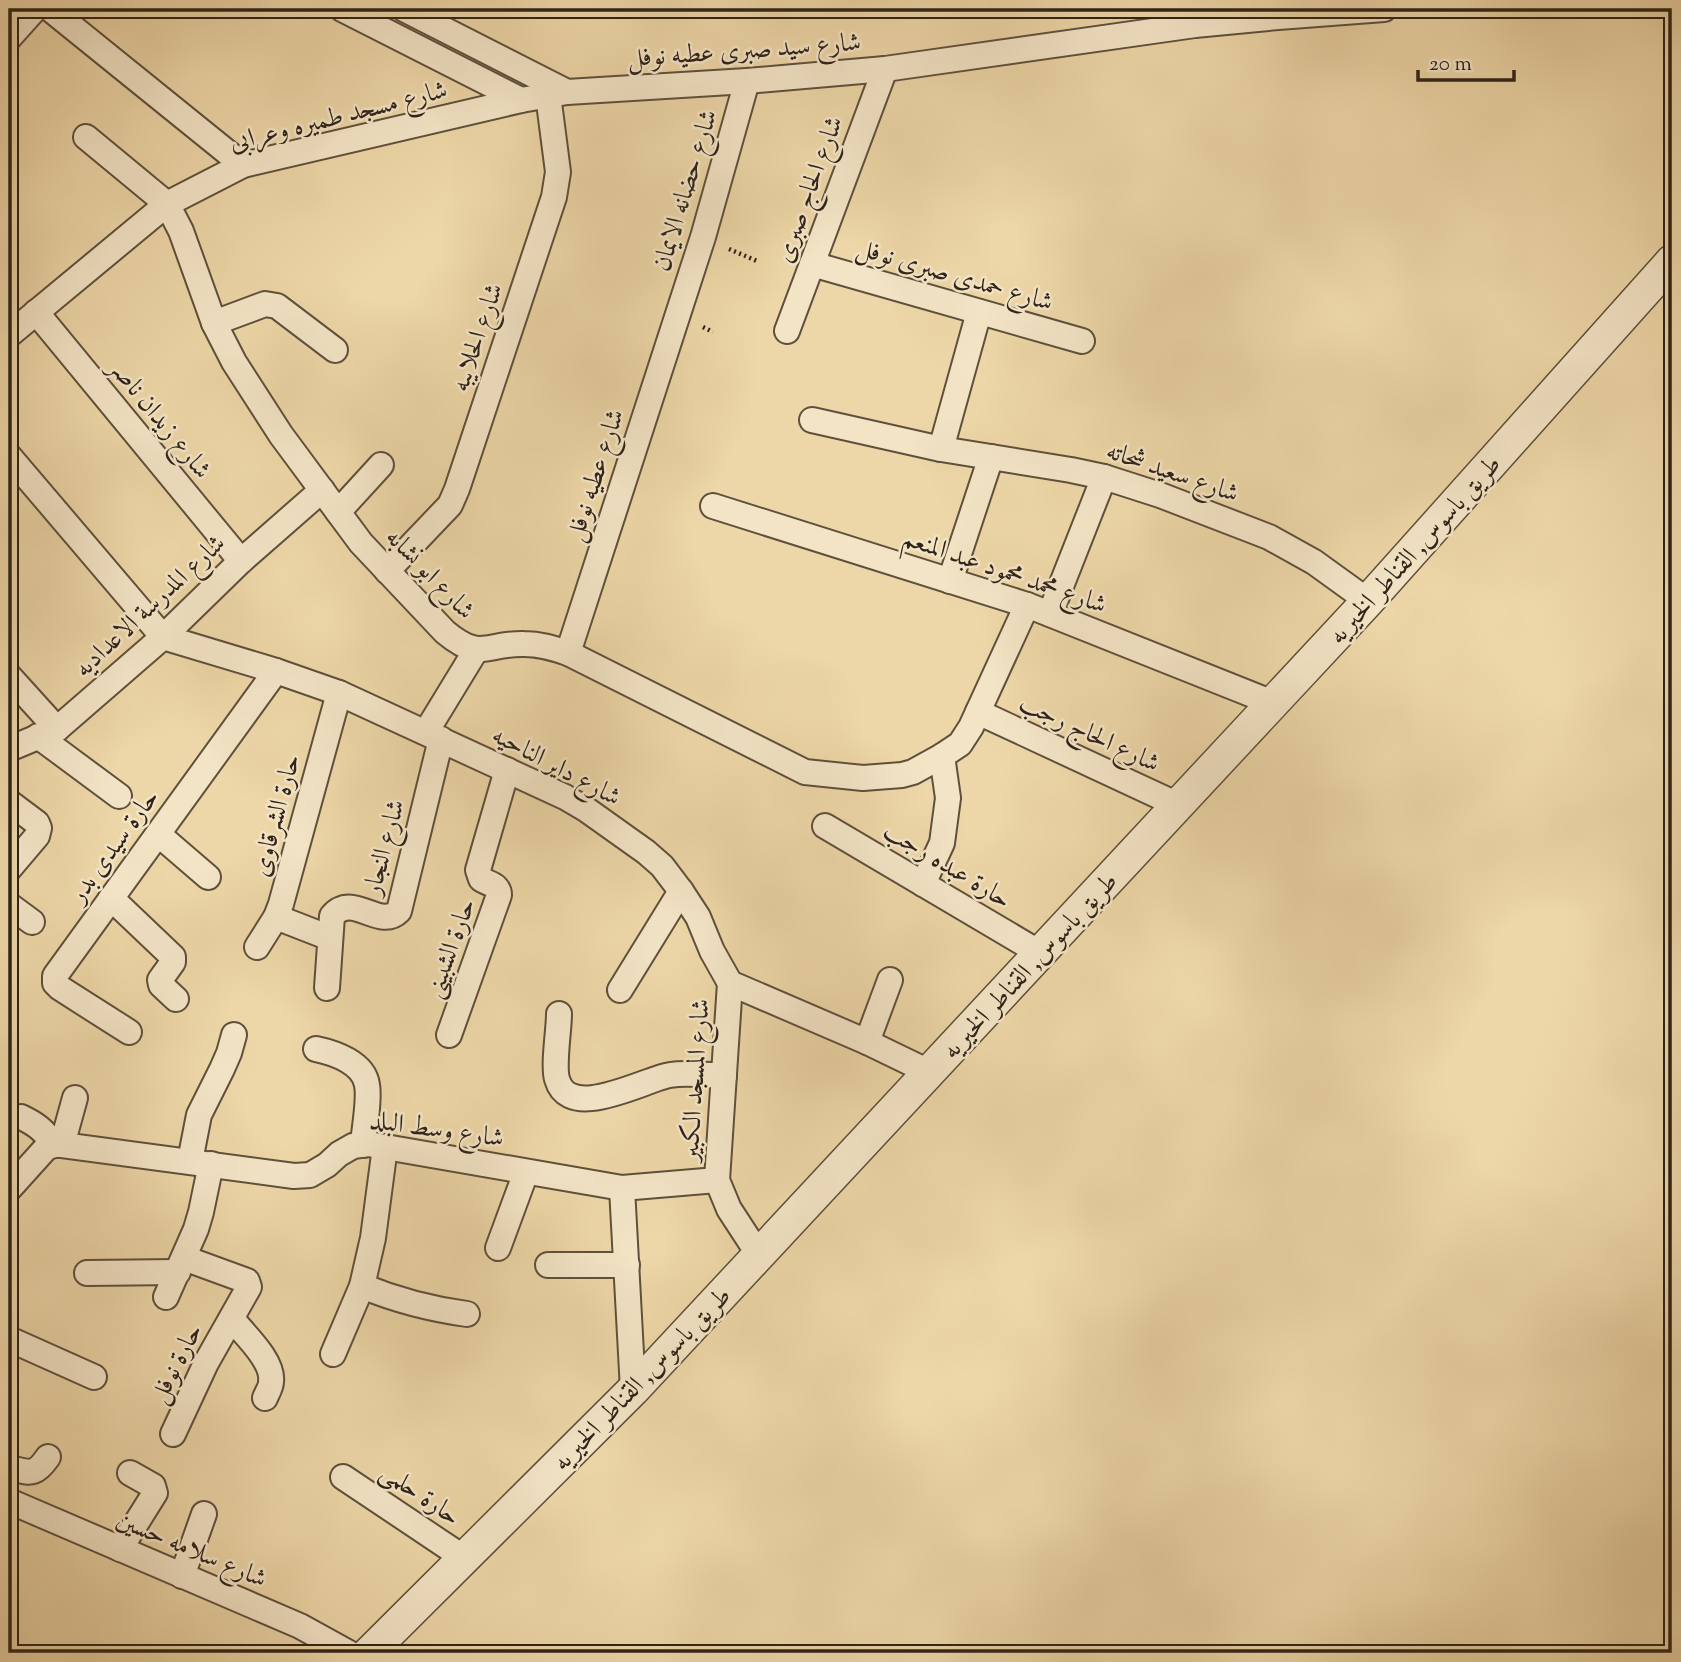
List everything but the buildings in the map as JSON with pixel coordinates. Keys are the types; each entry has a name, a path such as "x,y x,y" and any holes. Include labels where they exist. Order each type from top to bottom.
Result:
{"street":[{"path":"9,38 35,9"},
{"path":"50,9 243,165"},
{"path":"342,9 521,100"},
{"path":"404,9 557,94"},
{"name":"شارع سيد صبرى عطيه نوفل","path":"557,94 885,69 1195,25 1384,9"},
{"name":"شارع الحاج صبرى","path":"787,331 885,69"},
{"name":"شارع حضانه الايمان","path":"677,315 703,237 747,81"},
{"name":"شارع مسجد طميره وعرابى","path":"9,335 167,204 243,165 557,94"},
{"name":"شارع الحلايبه","path":"387,571 450,505 457,489 554,197 558,172 557,94"},
{"path":"86,137 167,204"},
{"name":"شارع ابو نشابه","path":"167,204 181,231 214,323 234,362 268,414 361,543 459,644 476,650 522,644 547,645 805,772 863,778 913,772 960,744 978,712 1027,605"},
{"name":"طريق باسوس, القناطر الخيريه","path":"369,1653 633,1390 1368,601 1672,261"},
{"name":"شارع حمدى صبرى نوفل","path":"812,264 1082,341"},
{"path":"214,323 265,304 277,306 335,350"},
{"name":"شارع زيدان ناصر","path":"36,312 241,561"},
{"path":"941,449 979,312"},
{"name":"شارع عطيه نوفل","path":"568,653 677,315"},
{"name":"شارع سعيد شحاته","path":"812,420 941,449 1104,477 1180,502 1269,537 1314,562 1368,601"},
{"path":"9,456 163,637"},
{"path":"950,581 991,457"},
{"path":"338,512 381,465"},
{"path":"1050,614 1104,477"},
{"name":"شارع المدرسة الاعداديه","path":"9,749 47,733 163,637 241,561 322,490"},
{"name":"شارع محمد محمود عبد المنعم","path":"713,506 1027,605 1273,703"},
{"name":"شارع داير الناحيه","path":"163,637 339,693 565,797 587,810 662,866 698,917 712,951 730,983"},
{"path":"434,736 476,650"},
{"name":"حارة سيدى بدر","path":"128,1032 57,986 54,979 276,671"},
{"path":"9,676 47,733 119,796"},
{"name":"حارة الشرقاوى","path":"257,947 276,917 286,890 339,693"},
{"name":"شارع الحاج رجب","path":"978,712 1178,805"},
{"name":"شارع النجار","path":"327,988 332,916 339,909 350,907 387,918 399,911 434,736"},
{"path":"923,884 942,843 948,798 942,756"},
{"name":"حارة الشبينى","path":"449,1035 499,895 496,887 481,879 478,870 507,770"},
{"path":"9,802 39,828 37,836 9,869"},
{"name":"حارة عبده رجب","path":"825,826 1040,953"},
{"path":"158,834 208,877"},
{"path":"620,990 681,891"},
{"path":"111,898 173,957 173,962 160,980 161,985 176,999"},
{"path":"9,905 32,922"},
{"path":"276,917 330,938"},
{"path":"867,1042 890,979"},
{"path":"730,983 929,1072"},
{"name":"شارع المسجد الكبير","path":"730,983 717,1180 729,1209 759,1255"},
{"path":"559,1014 556,1077 563,1090 575,1097 593,1098 624,1091 666,1076 690,1073 724,1076"},
{"path":"166,1297 201,1212 199,1115 229,1053 234,1035"},
{"path":"316,1049 340,1056 365,1077 374,1146 373,1238 362,1286 333,1354"},
{"path":"58,1145 75,1098"},
{"path":"21,1117 34,1123 58,1145"},
{"path":"9,1189 46,1148 58,1145"},
{"name":"شارع وسط البلد","path":"58,1145 295,1176 310,1175 353,1146 374,1146 622,1188 717,1180"},
{"path":"498,1248 526,1172"},
{"path":"622,1188 633,1390"},
{"path":"87,1273 181,1265"},
{"name":"حارة نوفل","path":"173,1434 206,1363 249,1287 247,1281 181,1265"},
{"path":"548,1265 626,1265"},
{"path":"362,1286 424,1307 467,1314"},
{"name":"حارة نوفل","path":"232,1319 269,1364 271,1384 265,1398"},
{"path":"9,1339 94,1377"},
{"path":"9,1468 33,1472 38,1470 48,1457"},
{"path":"120,1549 155,1491 151,1484 130,1473"},
{"name":"حارة حلمى","path":"343,1477 464,1558"},
{"name":"شارع سلامه حسين","path":"9,1501 300,1626 349,1653"},
{"path":"182,1576 204,1514"}]}
